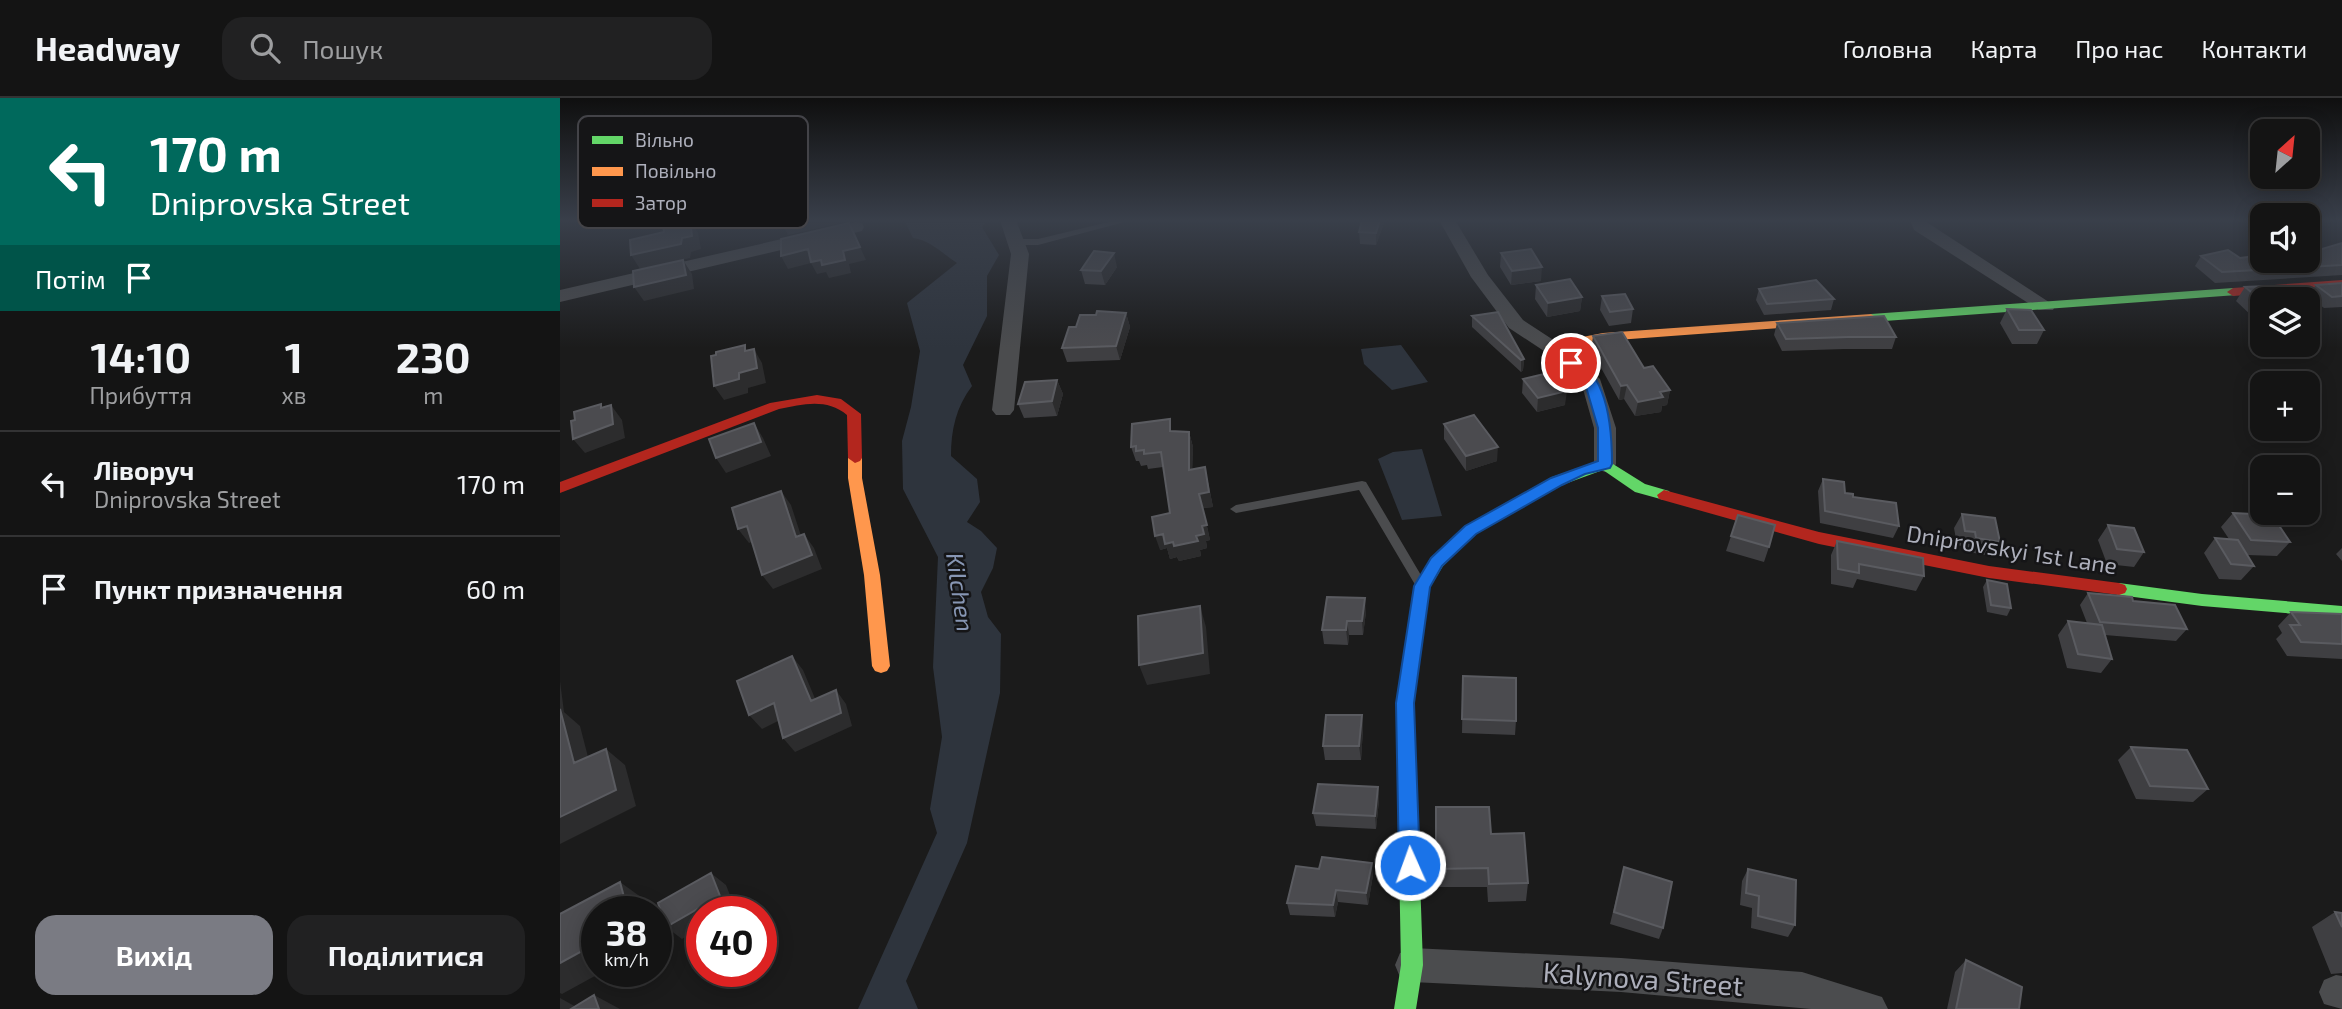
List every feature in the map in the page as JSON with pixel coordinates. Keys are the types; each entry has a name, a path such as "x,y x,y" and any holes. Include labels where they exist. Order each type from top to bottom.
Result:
{"street":[{"path":"560,296 702,263"},
{"path":"1003,410 1019,263"},
{"path":"1405,1009 1412,965 1405,703 1422,586 1437,562 1471,530 1557,481 1605,464 1605,428 1590,379 1552,347 1516,324 1472,263"},
{"path":"1978,263 2046,306"},
{"path":"1552,347 1603,337 2342,284"},
{"path":"560,488 775,406 808,399 837,399 854,414 855,478 872,575 881,666"},
{"name":"Dniprovskyi 1st Lane","path":"1605,464 1640,488 1845,543 2003,574 2202,600 2342,612"},
{"name":"Kalynova Street","path":"1412,965 1607,974 1802,989 1870,1009"}],"lane":[{"path":"1236,509 1362,485 1422,586"}],"water":[{"name":"Kilchen","path":"957,263 995,263 987,276 987,316 963,365 972,386 955,419 951,456 977,479 980,502 967,522 981,531 997,548 993,568 981,592 988,617 1001,634 1000,693 967,843 906,981 918,1009 858,1009 937,833 930,809 942,737 933,667 938,557 903,489 902,441 911,407 920,351 907,303"},
{"path":"1401,345 1428,382 1392,390 1364,364 1361,349"},
{"path":"1422,449 1442,516 1402,520 1378,459 1393,452"}],"building":[{"path":"684,263 686,275 634,287 633,271"},
{"path":"1086,263 1107,263 1101,271 1081,270"},
{"path":"1507,263 1539,263 1542,267 1512,271"},
{"path":"2210,263 2250,263 2250,270 2222,272"},
{"path":"2320,263 2342,263 2342,265 2320,266"},
{"path":"1570,279 1582,297 1548,303 1536,285"},
{"path":"1816,280 1834,299 1767,304 1759,289"},
{"path":"2342,283 2342,296 2332,297 2316,285"},
{"path":"1625,294 1633,309 1610,312 1602,296"},
{"path":"2007,309 2031,310 2044,330 2019,330"},
{"path":"1097,311 1126,313 1116,346 1062,348 1069,327 1076,327 1080,315 1096,315"},
{"path":"1498,312 1524,359 1521,360 1472,316"},
{"path":"1884,316 1896,337 1786,339 1777,323"},
{"path":"1622,332 1644,368 1653,366 1670,390 1660,392 1663,397 1638,402 1627,385 1621,386 1593,336"},
{"path":"745,345 745,351 754,349 757,368 739,373 739,379 714,386 711,356 716,355 716,352"},
{"path":"1552,372 1567,391 1538,398 1523,379"},
{"path":"1057,380 1052,401 1018,404 1025,382"},
{"path":"601,404 601,408 611,405 613,424 573,439 571,421 575,420 574,412"},
{"path":"1474,415 1498,447 1466,456 1444,424"},
{"path":"1170,419 1170,431 1189,432 1189,470 1205,467 1209,492 1199,494 1207,525 1202,526 1204,534 1196,536 1198,541 1174,546 1173,542 1165,544 1163,534 1155,536 1152,517 1170,513 1161,452 1144,454 1144,450 1136,451 1136,446 1131,447 1132,424"},
{"path":"754,423 761,442 716,458 709,439"},
{"path":"1823,479 1844,482 1845,493 1853,494 1853,497 1896,503 1899,526 1825,511"},
{"path":"781,491 796,537 804,534 812,555 762,575 747,526 738,529 732,508"},
{"path":"2233,513 2250,514 2250,525 2279,525 2290,542 2251,540"},
{"path":"1962,514 1995,518 2000,542 1976,538 1975,532 1965,531"},
{"path":"1738,515 1775,525 1769,547 1731,536"},
{"path":"2108,525 2134,528 2144,552 2117,549"},
{"path":"2215,538 2238,540 2254,566 2231,564"},
{"path":"1837,541 1923,558 1924,576 1859,564 1859,573 1838,569"},
{"path":"1987,580 2007,584 2011,608 1991,605"},
{"path":"2088,593 2175,605 2187,629 2100,622"},
{"path":"1327,597 1365,598 1362,621 1347,621 1346,630 1322,630"},
{"path":"1200,606 1203,653 1139,665 1138,616"},
{"path":"2291,612 2342,614 2342,644 2301,642 2290,625 2300,625"},
{"path":"2068,621 2102,625 2112,659 2078,654"},
{"path":"792,656 811,701 836,690 841,713 783,738 774,703 749,715 737,681"},
{"path":"1463,676 1516,678 1516,721 1462,719"},
{"path":"560,709 574,763 606,749 616,790 560,817"},
{"path":"1326,715 1362,715 1359,746 1323,746"},
{"path":"2131,747 2187,750 2208,789 2150,786"},
{"path":"1318,784 1378,787 1375,816 1313,813"},
{"path":"1436,807 1489,807 1491,834 1524,833 1528,883 1489,884 1488,868 1436,869"},
{"path":"1322,857 1372,863 1366,893 1336,890 1333,905 1287,903 1296,866 1319,869"},
{"path":"1624,867 1672,882 1663,928 1614,912"},
{"path":"1748,869 1796,880 1795,925 1758,916 1759,896 1746,893"},
{"path":"711,873 720,896 686,896 686,916 672,924 670,896"},
{"path":"620,882 624,896 594,896"},
{"path":"581,903 581,952 560,963 560,914"},
{"path":"2335,912 2342,913 2342,927"},
{"path":"1966,960 2022,987 2019,1009 1956,1009"},
{"path":"594,995 599,1009 571,1009"}],"traffic: fast":[{"path":"1871,318 2233,292"},
{"path":"1405,1009 1412,965 1405,703 1422,586 1437,562 1470,530 1557,481 1605,464 1640,488 1664,495"},
{"path":"2119,589 2202,600 2342,612"}],"traffic: slow":[{"path":"1551,347 1603,337 1871,318"},
{"path":"855,458 855,478 872,575 881,666"}],"traffic: jam":[{"path":"2233,292 2342,284"},
{"path":"560,488 775,406 806,400 836,402 854,414 855,458"},
{"path":"1664,495 1819,538 1989,572 2119,589"}],"route":[{"path":"1410,865 1405,703 1422,586 1437,562 1471,530 1557,481 1605,464 1605,428 1590,379 1571,363"}]}
